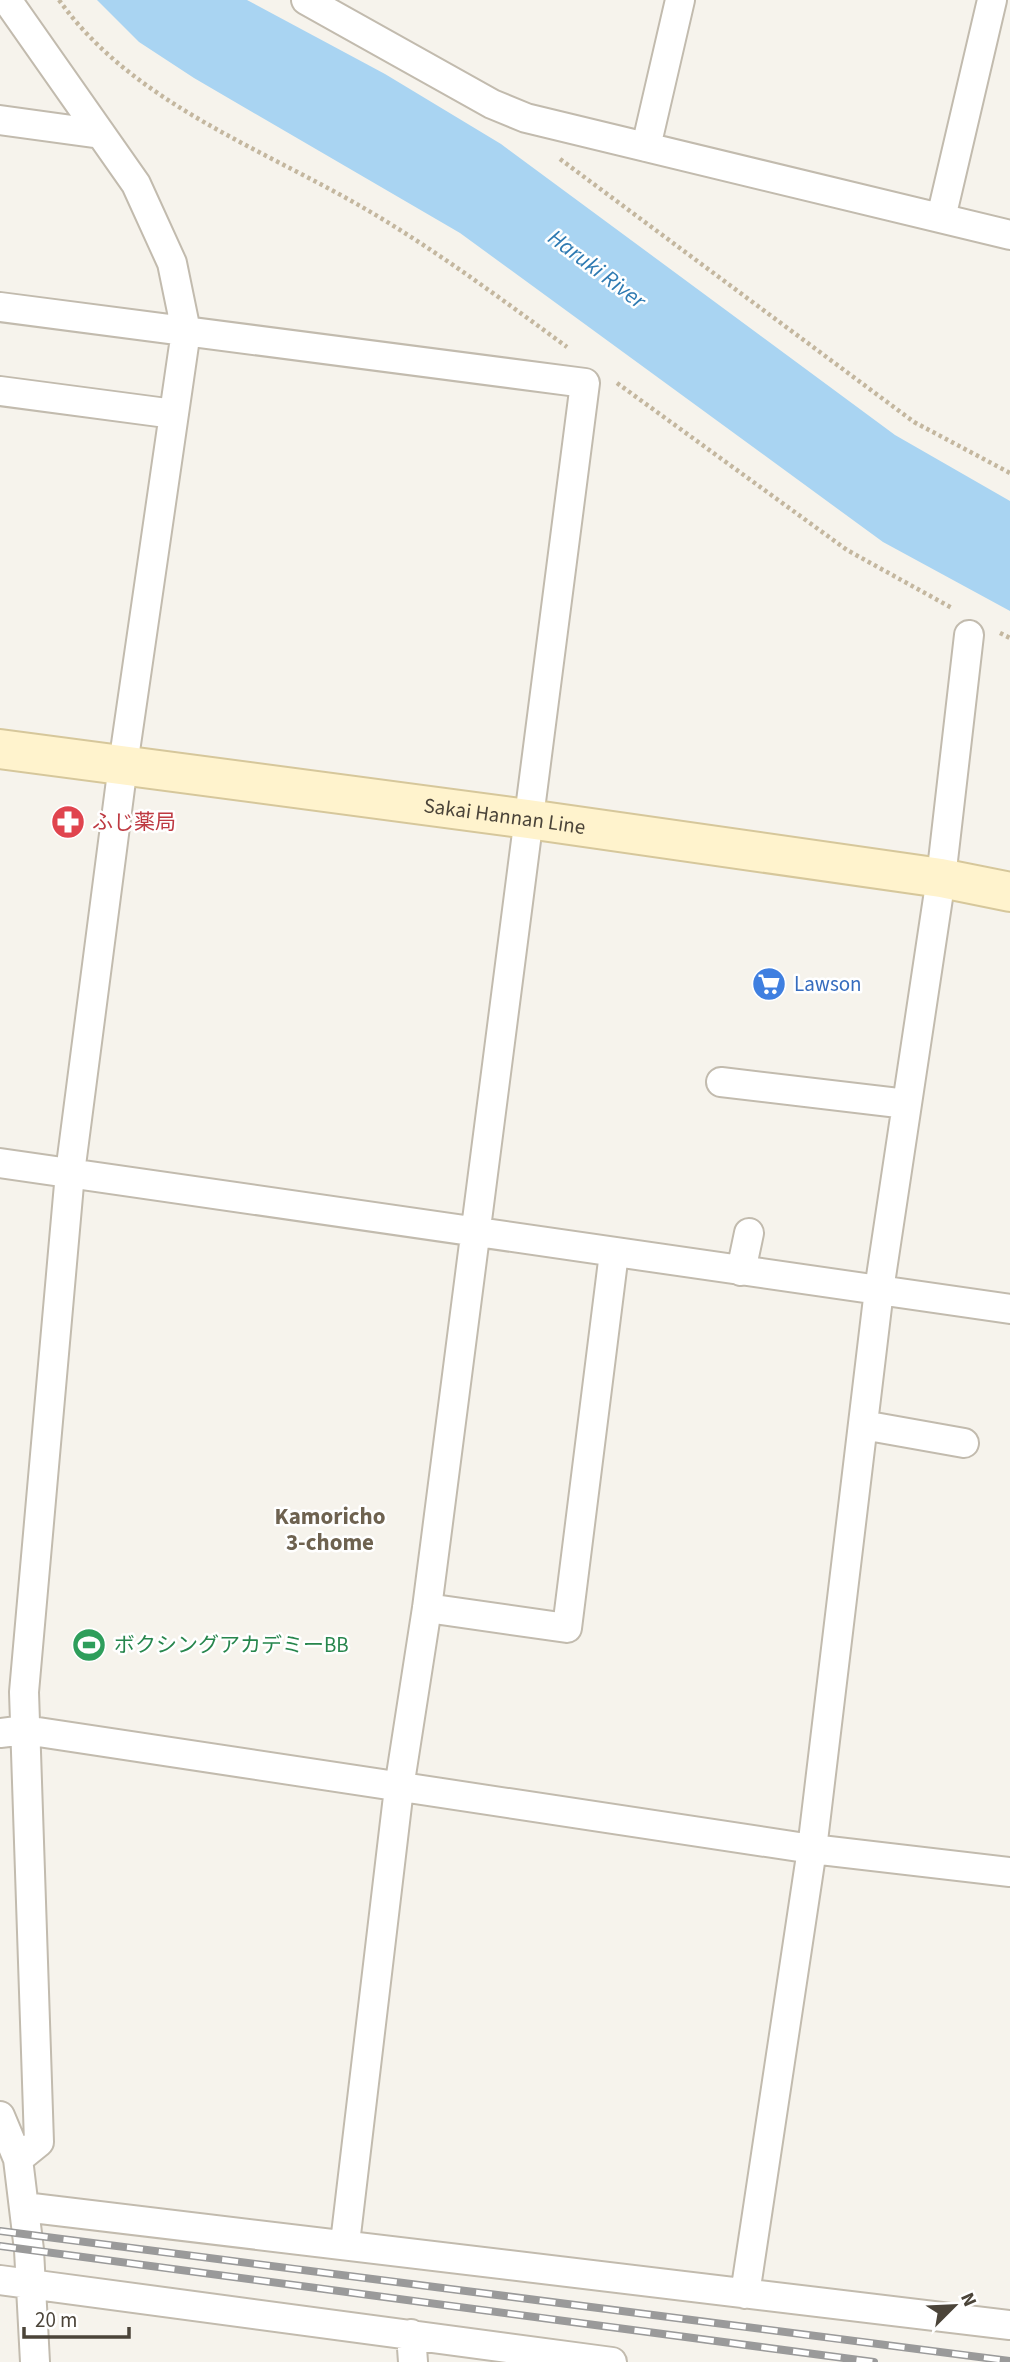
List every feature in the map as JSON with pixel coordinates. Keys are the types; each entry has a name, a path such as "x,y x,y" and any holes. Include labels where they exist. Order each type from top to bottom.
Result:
{"main road":[{"name":"Sakai Hannan Line","path":"0,749 528,819 941,878 1010,892"}],"street":[{"path":"7,0 136,184 173,263 186,331 123,765 70,1173 24,1692 13,1732 39,2142 18,2159"},
{"path":"306,0 492,104 526,118 1010,235"},
{"path":"646,148 680,0"},
{"path":"941,218 992,0"},
{"path":"0,120 101,134"},
{"path":"0,307 584,383 427,1608 400,1788 345,2244"},
{"path":"0,391 174,414"},
{"path":"745,2294 812,1849 879,1290 941,878 967,625"},
{"path":"721,1082 907,1104"},
{"path":"0,1163 1010,1309"},
{"path":"741,1271 749,1233"},
{"path":"427,1608 567,1628 614,1253"},
{"path":"863,1424 964,1443"},
{"path":"13,1732 812,1849 1010,1872"},
{"path":"0,2116 18,2159 31,2284 35,2362"},
{"path":"24,2207 1010,2325"},
{"path":"0,2280 612,2362"},
{"path":"411,2334 413,2362"}],"path":[{"path":"59,0 104,51 160,95 374,214 458,267 569,348"},
{"path":"526,118 564,165 903,414 1010,473"},
{"path":"614,380 847,550 967,625"},
{"path":"999,632 1010,638"}],"water":[{"name":"Haruki River","path":"97,0 247,0 385,74 501,144 895,435 1010,501 1010,611 883,542 460,233 194,78 139,42"}],"railway":[{"path":"0,2231 1010,2361"},
{"path":"0,2246 874,2362"}],"place":[{"name":"ふじ薬局","path":"68,822"},
{"name":"Lawson","path":"769,984"},
{"name":"ボクシングアカデミーBB","path":"89,1645"}],"district":[{"name":"Kamoricho 3-chome","path":"330,1529"}]}
